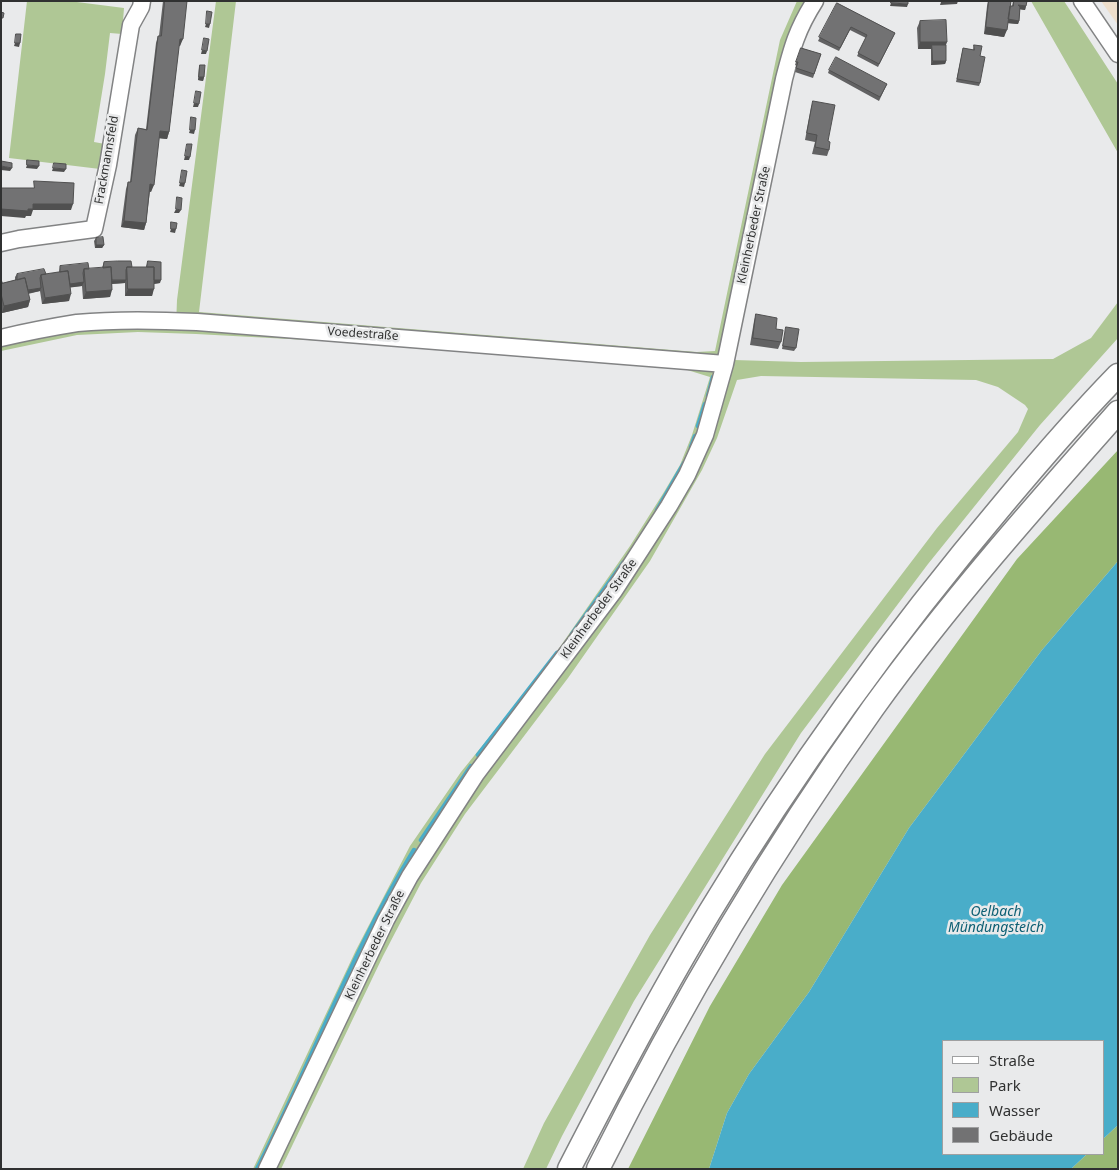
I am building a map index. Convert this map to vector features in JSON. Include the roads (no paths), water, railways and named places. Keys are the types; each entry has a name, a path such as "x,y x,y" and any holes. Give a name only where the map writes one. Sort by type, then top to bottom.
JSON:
{"highway":[{"path":"569,1169 638,1037 709,913 785,794 852,698 924,601 1028,476 1118,375"},
{"path":"598,1169 668,1034 726,933 798,818 874,708 993,554 1118,412"}],"street":[{"name":"Frackmannsfeld","path":"1,243 94,229 108,165 131,25 142,1"},
{"name":"Kleinherbeder Straße","path":"267,1169 386,920 410,876 476,774 614,591 651,536 687,475 705,435 725,364 784,79 795,37 815,1"},
{"path":"1082,1 1118,54"},
{"name":"Voedestraße","path":"1,338 39,329 78,323 158,320 492,344 725,364"}],"water":[{"name":"Oelbach Mündungsteich","path":"1118,561 1118,1125 1104,1138 1104,1040 942,1040 942,1155 1086,1155 1071,1169 709,1169 727,1113 749,1074 809,992 909,828 1042,650"}],"waterway":[{"path":"708,396 713,377"},
{"path":"698,426 705,404"},
{"path":"691,447 695,436"},
{"path":"657,510 684,463"},
{"path":"572,634 623,563"},
{"path":"478,755 557,653"},
{"path":"421,840 471,766"},
{"path":"257,1169 351,968 392,888 414,850"}]}
